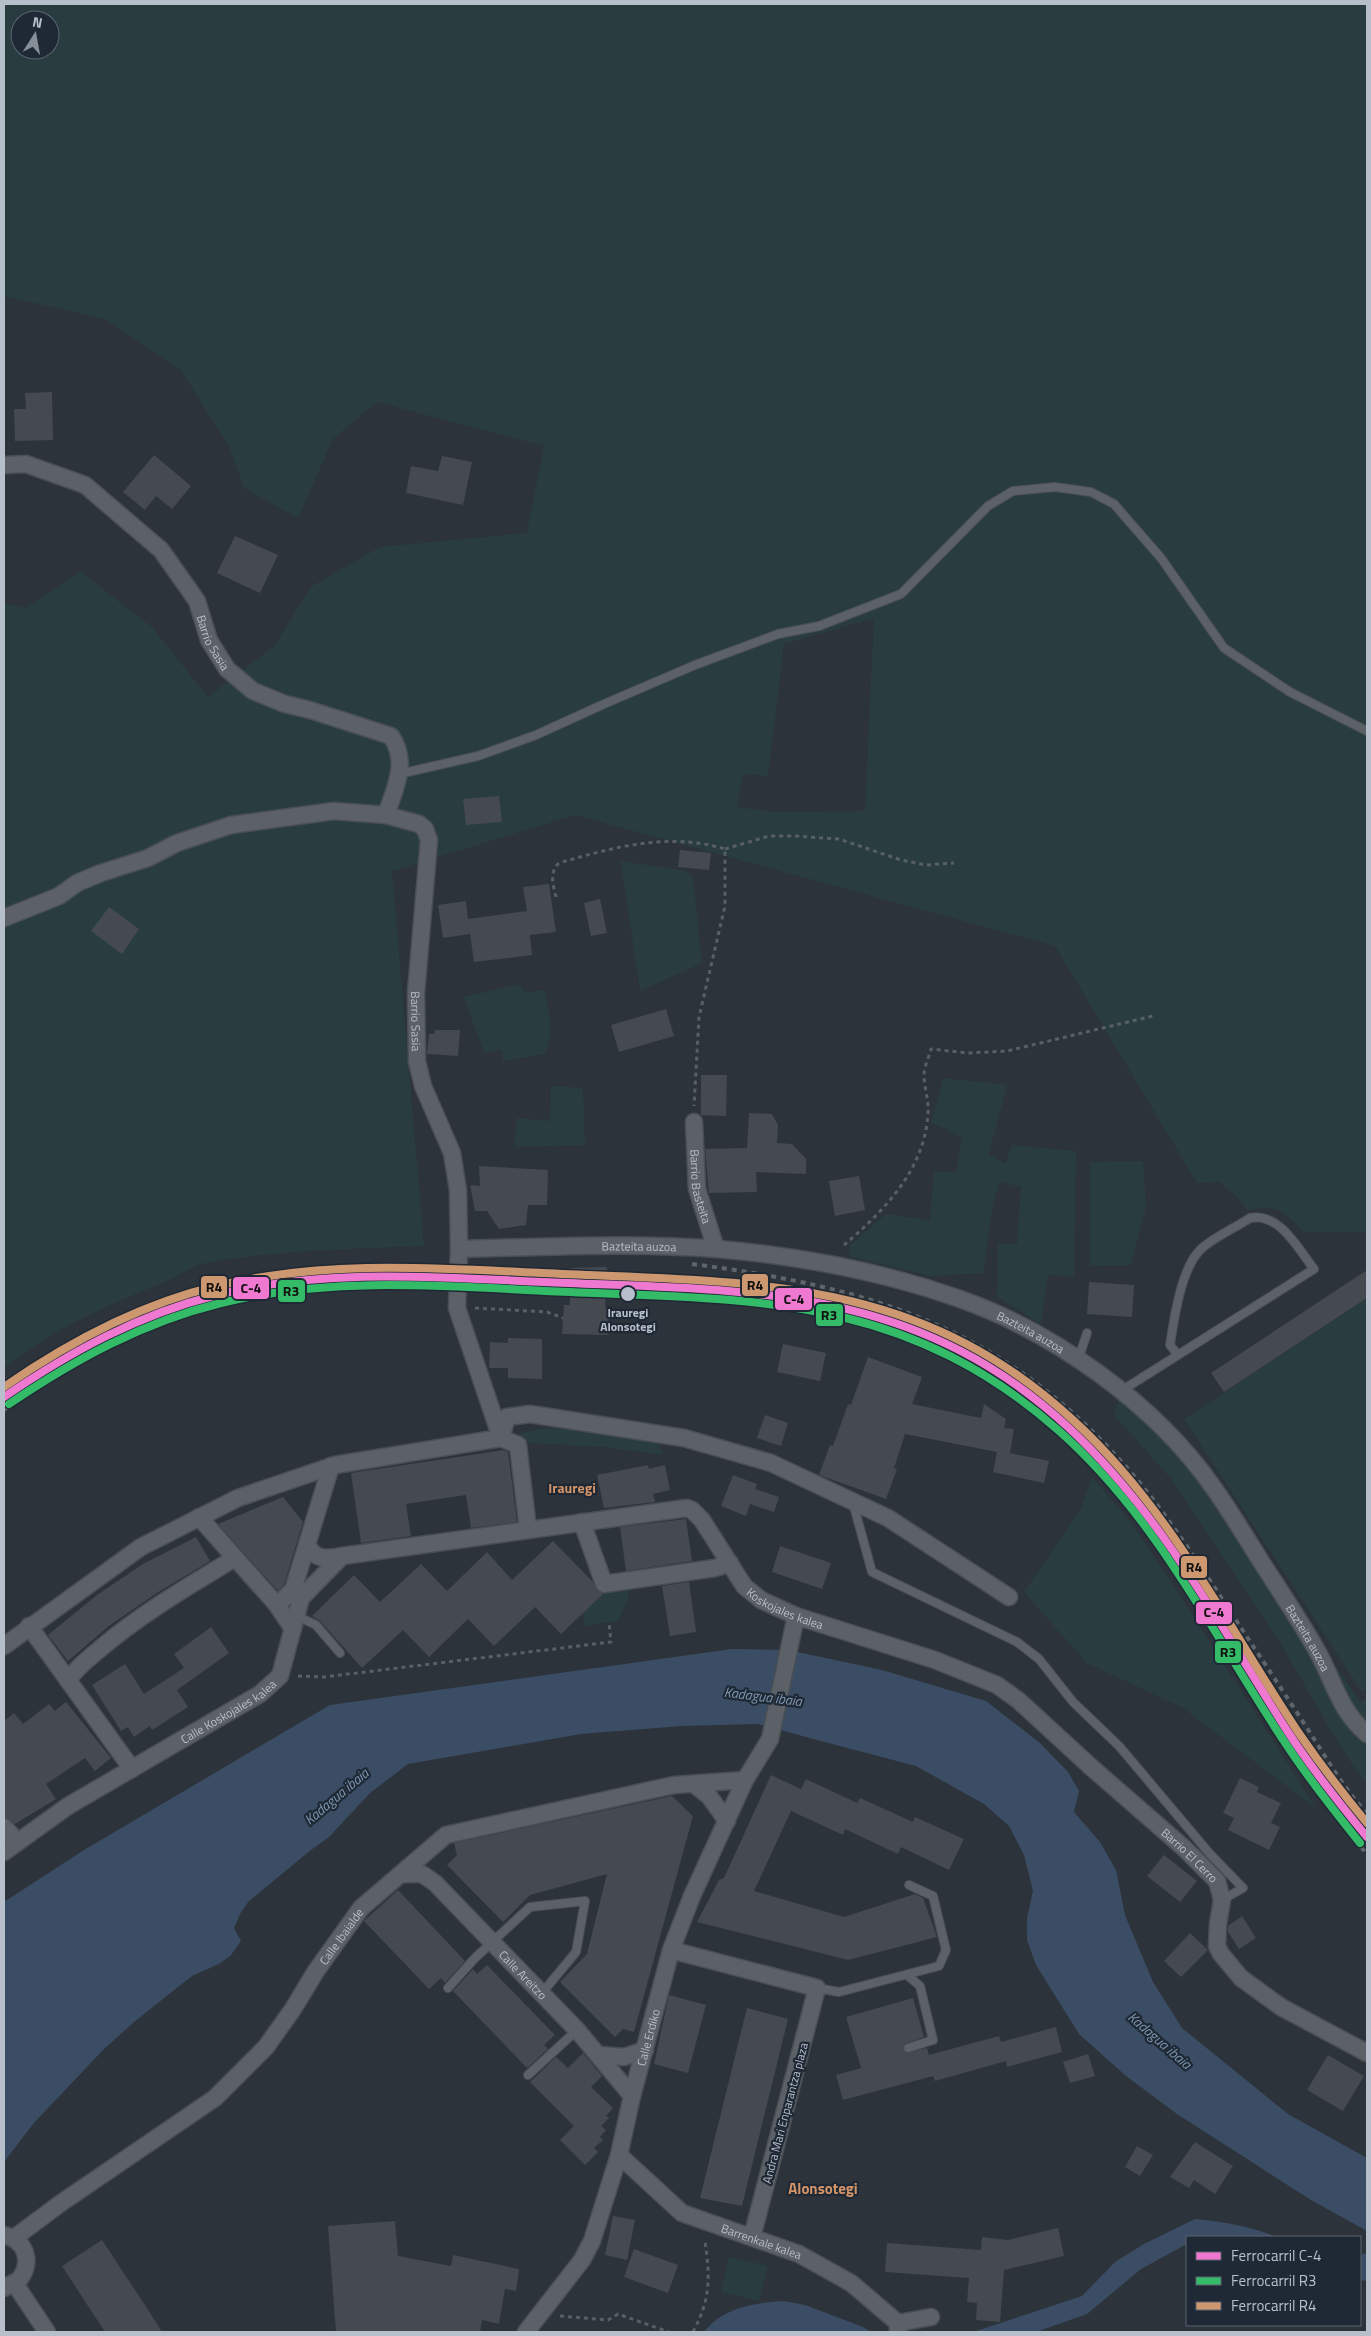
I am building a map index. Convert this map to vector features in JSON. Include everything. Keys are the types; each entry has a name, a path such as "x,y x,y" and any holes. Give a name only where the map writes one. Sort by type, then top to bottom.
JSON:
{"street":[{"name":"Barrio Sasia","path":"4,465 26,464 85,484 161,550 198,601 210,640 227,669 253,691 285,704 391,736 398,746 401,758 400,774 386,815"},
{"name":"Barrio Sasia","path":"4,918 59,896 77,883 100,873 148,858 177,843 231,825 334,811 386,815 419,824 425,829 429,840 416,993 417,1061 423,1086 452,1153 458,1190 459,1249"},
{"name":"Barrio Basteita","path":"694,1122 697,1189 716,1249"},
{"name":"Bazteita auzoa","path":"459,1249 623,1246 716,1249 811,1262 924,1287 962,1300 999,1316 1078,1360 1121,1391 1174,1437 1213,1487 1317,1651 1341,1704 1352,1720 1367,1734"},
{"path":"459,1249 457,1308 501,1438"},
{"path":"501,1438 507,1417 530,1414 675,1436 771,1463 888,1518 1009,1597"},
{"path":"4,1646 29,1626 141,1547 238,1498 332,1466 501,1438 518,1445 528,1529 342,1556 318,1557 312,1554 307,1544"},
{"path":"277,1605 293,1590 332,1466"},
{"name":"Koskojales kalea","path":"528,1529 687,1508 697,1514 744,1586 761,1600 796,1616 935,1660 996,1685 1018,1700"},
{"path":"199,1517 295,1623"},
{"path":"582,1522 604,1584 613,1585 714,1568 730,1563"},
{"name":"Calle Koskojales kalea","path":"4,1852 68,1806 260,1694 280,1676 302,1598 342,1556"},
{"path":"68,1680 79,1667 112,1638 166,1600 235,1558"},
{"name":"Calle Erdiko","path":"526,2332 582,2260 592,2241 619,2155 632,2096 671,1950 692,1896 745,1780 770,1739 796,1616"},
{"path":"29,1626 132,1769"},
{"name":"Barrio El Cerro","path":"1018,1700 1091,1768 1184,1848 1217,1880 1222,1900 1217,1946 1221,1954 1242,1978 1281,2007 1367,2053"},
{"name":"Calle Ibaialde","path":"9,2237 215,2098 266,2047 293,2009 316,1971 361,1908 403,1874 446,1835 674,1785 745,1780"},
{"path":"694,1784 709,1796 727,1821"},
{"path":"4,1826 18,1842"},
{"path":"435,1883 430,1871 436,1844"},
{"name":"Calle Areitzo","path":"403,1874 422,1874 435,1883 577,2030 632,2096"},
{"path":"671,1950 817,1988"},
{"name":"Andra Mari Enparantza plaza","path":"752,2237 817,1988"},
{"path":"600,2056 624,2057 645,2050"},
{"name":"Barrenkale kalea","path":"619,2155 682,2213 798,2254 851,2283 898,2328"},
{"path":"9,2237 23,2247 27,2262 23,2275 10,2286 47,2332"},
{"path":"898,2328 931,2317"}],"lane":[{"path":"400,774 478,756 536,736 695,665 778,634 818,626 900,594 988,506 1013,491 1055,487 1091,492 1114,504 1161,558 1224,648 1290,692 1367,731"},
{"path":"1121,1391 1314,1269 1287,1232 1272,1222 1256,1216 1201,1249 1186,1275 1174,1320 1170,1345 1177,1354"},
{"path":"1078,1360 1087,1332"},
{"path":"852,1501 872,1572 1017,1642 1039,1659 1073,1702 1119,1746 1210,1854 1243,1888 1222,1900"},
{"path":"295,1623 316,1625 340,1653"},
{"path":"817,1988 839,1992 939,1966 946,1950 934,1896 909,1886"},
{"path":"448,1988 530,1907 585,1901 576,1952 542,1993"},
{"path":"907,1975 920,1986 933,2040 908,2048"},
{"path":"528,2075 577,2030"}],"path":[{"path":"556,897 552,873 554,867 559,863 646,842 704,842 725,849 769,836 839,839 901,860 926,865 954,863"},
{"path":"694,1122 695,1065 700,1017 725,906 725,849"},
{"path":"844,1245 876,1218 913,1168 928,1114 928,1095 924,1075 931,1049 968,1053 1007,1051 1154,1016"},
{"path":"457,1308 547,1312 563,1318"},
{"path":"280,1676 324,1677 611,1642 609,1623"},
{"path":"693,2332 706,2300 710,2278 703,2220"},
{"path":"539,2314 608,2320 618,2314 669,2332"}],"green space":[{"path":"4,4 1367,4 1367,1232 1304,1232 1285,1214 1273,1208 1258,1208 1248,1211 1237,1197 1219,1182 1197,1183 1055,946 575,815 392,871 424,1246 259,1255 205,1263 82,1318 42,1341 4,1368 4,603 25,608 81,572 152,627 208,697 274,646 312,586 380,547 527,533 544,446 377,402 333,439 298,518 244,488 229,446 180,369 105,319 4,296","holes":["874,618 865,811 772,812 737,807 743,774 768,776 784,644"]},
{"path":"621,861 686,871 693,878 702,963 640,991"},
{"path":"520,984 525,993 545,990 550,1022 550,1039 544,1054 503,1061 502,1050 484,1053 464,997"},
{"path":"943,1078 1007,1085 989,1154 1005,1164 1012,1145 1076,1151 1074,1276 1048,1275 1041,1324 997,1297 998,1244 1017,1244 1021,1187 1000,1182 993,1203 983,1273 931,1276 848,1256 851,1244 886,1214 930,1220 934,1171 956,1173 962,1139 944,1128 931,1123"},
{"path":"551,1086 583,1088 585,1145 514,1147 517,1118 550,1121"},
{"path":"1143,1161 1146,1207 1131,1265 1090,1266 1090,1162"},
{"path":"1366,1299 1367,1689 1362,1692 1184,1419"},
{"path":"1120,1397 1142,1397 1177,1429 1360,1702 1367,1698 1367,1783 1357,1772 1333,1734 1279,1641 1171,1479 1114,1415"},
{"path":"543,1428 597,1431 653,1440 662,1450 663,1455 604,1447 532,1443 518,1445 501,1438"},
{"path":"1092,1477 1129,1520 1164,1571 1317,1809 1183,1708 1087,1663 1024,1592 1081,1508"},
{"path":"629,1586 628,1599 618,1621 585,1626 583,1613 608,1588"},
{"path":"729,2257 768,2266 759,2301 721,2292"}],"water":[{"name":"Kadagua ibaia","path":"732,1649 788,1650 882,1670 986,1701 1040,1743 1068,1772 1079,1791 1074,1812 1100,1842 1116,1870 1125,1915 1153,1982 1182,2028 1288,2114 1367,2158 1367,2231 1311,2200 1177,2114 1126,2076 1079,2034 1036,1965 1027,1940 1027,1918 1033,1891 1024,1855 1009,1826 984,1804 916,1766 757,1724 682,1726 581,1734 408,1764 370,1793 329,1837 249,1901 241,1912 234,1928 241,1941 231,1955 219,1964 192,1976 134,2022 103,2050 33,2124 4,2162 4,1902 84,1850 330,1705"},
{"path":"1195,2219 1237,2225 1274,2236 1186,2236 1186,2245 1141,2269 1087,2314 1036,2332 973,2332 1082,2296 1115,2262 1144,2244"},
{"path":"1367,2253 1367,2281 1361,2280 1361,2255"},
{"path":"784,2301 805,2305 863,2327 871,2332 704,2332 720,2317 740,2308"}],"building":[{"path":"52,392 53,440 15,441 14,409 26,409 25,393"},
{"path":"154,455 191,486 172,509 156,496 145,510 123,492"},
{"path":"442,456 472,462 463,505 406,493 411,466 438,471"},
{"path":"235,536 278,555 260,593 217,573"},
{"path":"499,796 502,822 466,825 463,799"},
{"path":"680,850 711,853 709,870 678,867"},
{"path":"549,884 556,932 530,935 532,955 474,962 470,934 443,938 438,905 466,901 468,919 527,911 523,887"},
{"path":"600,899 607,933 591,936 584,903"},
{"path":"109,907 139,929 122,954 91,931"},
{"path":"666,1009 674,1036 619,1052 611,1025"},
{"path":"435,1030 460,1030 458,1056 427,1054 429,1034 434,1034"},
{"path":"701,1075 727,1075 726,1116 701,1115"},
{"path":"749,1113 772,1114 778,1125 777,1143 792,1144 806,1159 806,1174 756,1172 757,1192 709,1193 705,1149 747,1148"},
{"path":"479,1166 548,1170 547,1205 528,1205 526,1225 499,1229 487,1211 475,1211 470,1185 480,1186"},
{"path":"859,1176 865,1210 835,1216 829,1181"},
{"path":"607,1267 605,1307 609,1307 608,1335 562,1334 564,1305 570,1305 570,1268"},
{"path":"1367,1270 1367,1298 1224,1392 1211,1373"},
{"path":"1089,1282 1134,1285 1132,1317 1087,1314"},
{"path":"508,1338 542,1339 542,1379 508,1378 508,1368 489,1368 490,1342 508,1343"},
{"path":"783,1344 826,1353 820,1381 777,1372"},
{"path":"868,1357 922,1377 912,1404 981,1418 984,1404 1006,1419 1004,1428 1014,1429 1010,1453 1049,1461 1044,1483 993,1472 997,1452 905,1434 894,1468 897,1469 886,1499 819,1475 830,1445 833,1446 848,1404 851,1405"},
{"path":"765,1415 788,1423 781,1446 757,1438"},
{"path":"504,1450 508,1452 517,1522 471,1528 466,1495 406,1504 411,1536 361,1543 351,1473"},
{"path":"648,1465 649,1469 665,1465 670,1490 653,1494 655,1502 604,1508 597,1475"},
{"path":"733,1475 757,1484 755,1489 779,1497 774,1512 750,1504 746,1516 721,1506"},
{"path":"283,1497 303,1522 284,1585 278,1591 218,1524"},
{"path":"686,1519 692,1561 626,1571 620,1527"},
{"path":"196,1537 210,1561 160,1591 110,1625 68,1661 48,1635 97,1595 143,1564"},
{"path":"553,1541 593,1582 597,1591 603,1594 561,1634 535,1607 494,1646 468,1619 429,1657 403,1630 362,1668 320,1621 312,1616 354,1575 380,1602 421,1564 447,1591 487,1552 512,1580"},
{"path":"780,1546 831,1563 822,1589 772,1572"},
{"path":"689,1582 696,1632 670,1636 662,1586"},
{"path":"211,1627 229,1653 177,1690 188,1707 152,1730 150,1726 134,1737 128,1727 121,1731 92,1685 125,1664 144,1694 184,1668 174,1654"},
{"path":"66,1702 111,1758 95,1771 85,1758 46,1784 56,1799 15,1824 4,1817 4,1721 14,1713 23,1724 49,1704 55,1711"},
{"path":"771,1775 801,1789 806,1779 857,1803 860,1798 913,1822 915,1817 964,1839 949,1870 901,1847 898,1854 845,1829 843,1835 791,1811 754,1891 844,1917 915,1894 923,1898 937,1937 848,1960 697,1922 719,1880 724,1878"},
{"path":"1240,1778 1259,1787 1257,1792 1281,1803 1271,1823 1280,1827 1269,1850 1228,1830 1234,1818 1223,1813"},
{"path":"672,1796 693,1816 634,2032 623,2029 615,2037 560,1982 587,1954 607,1874 530,1895 503,1922 447,1865 457,1855 454,1843"},
{"path":"1164,1855 1197,1881 1180,1902 1147,1876"},
{"path":"398,1890 465,1961 445,1983 441,1978 429,1989 364,1921"},
{"path":"1242,1916 1256,1938 1239,1949 1228,1932 1228,1926"},
{"path":"1190,1933 1208,1950 1181,1977 1164,1961"},
{"path":"487,1965 555,2035 544,2045 548,2049 527,2068 453,1991 473,1969 477,1974"},
{"path":"669,1995 706,2005 688,2073 654,2064"},
{"path":"913,1998 924,2037 904,2044 903,2049 906,2053 927,2048 929,2055 999,2036 1001,2042 1056,2027 1062,2052 1007,2067 1006,2061 935,2081 933,2076 843,2100 836,2075 861,2068 846,2017"},
{"path":"747,2008 788,2019 742,2206 700,2198"},
{"path":"583,2053 602,2076 591,2087 613,2108 606,2116 609,2118 601,2126 606,2130 600,2137 603,2140 594,2148 598,2152 585,2165 560,2140 574,2126 530,2082 556,2057 568,2068"},
{"path":"1088,2054 1095,2076 1070,2083 1063,2062"},
{"path":"1328,2055 1364,2076 1343,2111 1307,2090"},
{"path":"1195,2142 1233,2166 1215,2194 1194,2180 1189,2188 1170,2177"},
{"path":"1137,2146 1153,2155 1140,2176 1125,2167"},
{"path":"613,2216 635,2220 627,2260 605,2255"},
{"path":"395,2221 398,2256 451,2266 453,2255 519,2269 516,2291 505,2289 499,2324 482,2320 480,2332 336,2332 328,2226"},
{"path":"1058,2228 1064,2256 1004,2270 1000,2322 976,2320 977,2303 967,2302 969,2278 885,2272 887,2243 981,2250 982,2237 1008,2240"},
{"path":"102,2240 162,2332 105,2332 62,2266"},
{"path":"634,2249 678,2265 668,2293 624,2277"}],"railway":[{"path":"692,1264 759,1274 822,1287 881,1303 936,1324 989,1351 1039,1385 1087,1427 1150,1495 1178,1533 1336,1774 1367,1813"},
{"path":"4,1410 78,1361 132,1335 217,1305 255,1296 294,1291 372,1286 693,1297 759,1302 791,1307 829,1314 865,1324 936,1352 970,1369 1003,1389 1034,1411 1063,1436 1108,1482 1149,1533 1186,1586 1289,1751 1326,1804 1367,1854"}],"rail line":[{"name":"R4","path":"4,1387 80,1340 106,1326 160,1303 217,1286 298,1272 339,1269 420,1268 688,1280 757,1285 824,1295 889,1312 952,1337 1014,1373 1074,1421 1108,1455 1140,1492 1168,1530 1195,1569 1298,1732 1367,1823"},
{"name":"C-4","path":"4,1397 80,1350 106,1336 160,1313 217,1295 258,1286 298,1281 380,1276 687,1288 755,1294 821,1304 885,1320 948,1344 1009,1380 1068,1427 1101,1460 1161,1533 1297,1746 1367,1837"},
{"name":"R3","path":"9,1404 59,1372 110,1344 164,1321 221,1303 301,1289 342,1286 423,1285 686,1297 752,1302 816,1311 878,1327 938,1350 998,1384 1058,1430 1093,1463 1153,1537 1206,1616 1291,1752 1360,1843"}],"place":[{"name":"Irauregi Alonsotegi","path":"628,1294"}],"district":[{"name":"Irauregi","path":"572,1487"},
{"name":"Alonsotegi","path":"823,2188"}]}
